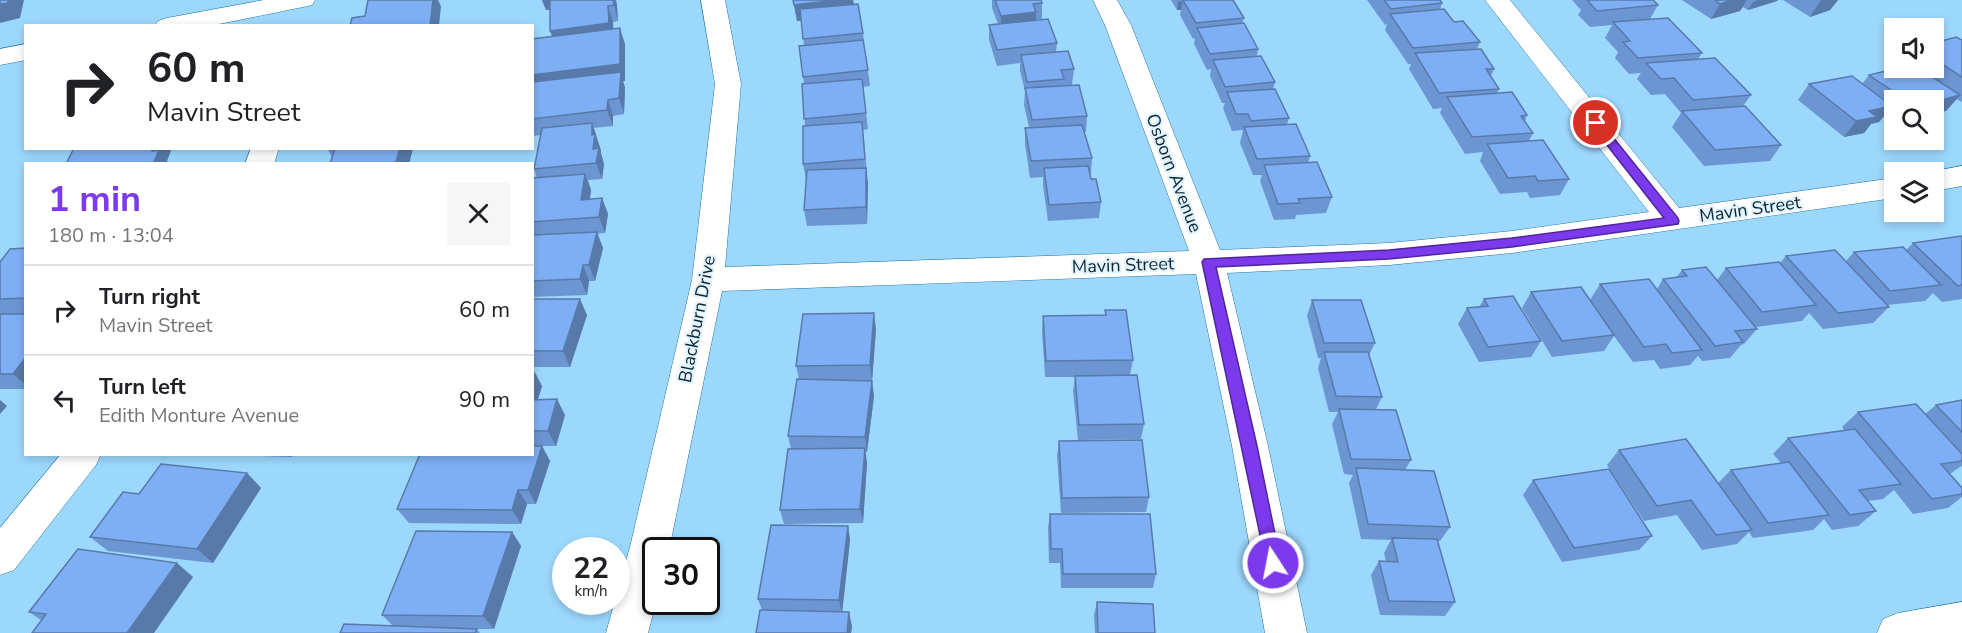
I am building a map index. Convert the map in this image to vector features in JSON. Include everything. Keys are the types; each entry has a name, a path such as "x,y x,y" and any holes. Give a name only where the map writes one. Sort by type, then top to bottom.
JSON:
{"street":[{"name":"Blackburn Drive","path":"627,633 651,543 708,280 728,84 712,0"},
{"name":"Osborn Avenue","path":"1105,0 1118,25 1209,262 1250,446 1286,633"},
{"path":"1497,0 1673,221"},
{"path":"181,24 296,7"},
{"path":"0,57 24,52"},
{"path":"1944,179 1962,176"},
{"name":"Mavin Street","path":"708,280 758,276 1389,254 1512,242 1884,189"},
{"path":"0,557 81,456"},
{"path":"1898,633 1962,621"}],"building":[{"path":"0,0 8,0 8,3 0,4"},
{"path":"368,0 433,0 430,24 350,24 352,18 365,16"},
{"path":"550,0 613,0 614,5 608,6 609,23 550,31"},
{"path":"793,0 837,0 794,5"},
{"path":"995,0 1041,0 1042,3 1033,4 1036,12 1001,16"},
{"path":"1183,0 1233,0 1244,18 1196,23"},
{"path":"1384,0 1440,0 1442,3 1391,9"},
{"path":"1587,0 1653,0 1658,5 1597,11"},
{"path":"1715,0 1733,0 1720,4"},
{"path":"858,4 863,33 803,39 800,9"},
{"path":"1444,9 1454,22 1463,21 1480,42 1413,48 1390,14"},
{"path":"1668,18 1702,53 1638,58 1623,42 1630,41 1613,22"},
{"path":"1048,19 1057,43 997,50 989,25"},
{"path":"1244,23 1258,49 1210,54 1197,28"},
{"path":"620,28 620,64 534,75 534,39"},
{"path":"1956,37 1962,40 1962,77 1944,65 1944,40"},
{"path":"863,40 868,70 803,77 799,46"},
{"path":"1481,49 1494,69 1486,69 1499,89 1439,93 1415,53"},
{"path":"1068,51 1074,69 1061,70 1064,79 1027,82 1021,55"},
{"path":"1261,56 1275,82 1225,87 1213,60"},
{"path":"1715,58 1751,95 1693,100 1674,78 1661,79 1646,63"},
{"path":"1884,71 1884,78 1934,78 1960,95 1944,99 1944,90 1891,90 1869,75"},
{"path":"621,72 619,98 608,100 607,110 534,119 534,82"},
{"path":"1852,76 1884,100 1884,108 1869,111 1877,117 1856,121 1809,84"},
{"path":"862,79 866,113 804,119 802,84"},
{"path":"1079,85 1087,116 1032,120 1025,88"},
{"path":"1275,89 1289,118 1251,121 1248,114 1236,114 1227,92"},
{"path":"1512,92 1527,115 1521,116 1533,133 1472,137 1447,97"},
{"path":"1745,106 1781,145 1715,150 1682,111"},
{"path":"862,122 865,159 803,164 803,126"},
{"path":"592,123 592,135 595,134 593,149 599,148 596,163 534,169 542,128"},
{"path":"1296,124 1310,156 1257,159 1244,127"},
{"path":"1082,125 1092,158 1031,161 1025,128"},
{"path":"1543,140 1569,179 1538,181 1535,176 1508,178 1487,144"},
{"path":"73,150 159,150 154,162 67,162"},
{"path":"334,150 399,150 396,162 331,162"},
{"path":"1317,162 1332,197 1298,199 1300,203 1278,204 1264,165"},
{"path":"1088,166 1091,179 1096,179 1101,202 1049,205 1044,168"},
{"path":"866,168 866,207 804,210 807,170"},
{"path":"585,174 581,200 602,198 599,217 534,222 534,178"},
{"path":"597,232 589,265 583,265 580,279 534,281 534,235"},
{"path":"1961,236 1962,285 1958,286 1913,243"},
{"path":"1903,247 1941,285 1890,291 1854,252"},
{"path":"24,248 24,298 0,299 0,262 10,249"},
{"path":"1835,250 1889,307 1838,313 1786,256"},
{"path":"1779,262 1816,305 1762,312 1726,268"},
{"path":"1706,267 1757,329 1735,331 1743,342 1715,346 1663,279 1687,276 1682,270"},
{"path":"1649,279 1702,350 1672,353 1666,344 1644,347 1600,284"},
{"path":"1581,287 1614,335 1562,341 1531,292"},
{"path":"1513,296 1541,341 1488,347 1467,308 1488,306 1484,299"},
{"path":"534,299 580,299 563,351 534,351"},
{"path":"1312,300 1361,300 1375,343 1324,343"},
{"path":"1105,310 1126,310 1133,360 1046,361 1043,316 1106,315"},
{"path":"874,313 870,365 796,366 803,314"},
{"path":"0,314 24,314 24,360 13,374 0,374"},
{"path":"1324,352 1368,352 1382,397 1336,396"},
{"path":"1137,375 1144,424 1079,425 1075,376"},
{"path":"797,379 872,381 865,437 788,436"},
{"path":"557,399 548,431 534,431 534,400"},
{"path":"1962,400 1962,432 1936,405"},
{"path":"1916,404 1962,454 1962,461 1941,464 1962,488 1962,494 1932,499 1858,412"},
{"path":"1339,409 1396,410 1411,460 1351,459"},
{"path":"1855,429 1901,484 1859,490 1876,511 1850,515 1788,438"},
{"path":"1686,439 1752,530 1716,535 1691,500 1657,506 1619,450"},
{"path":"1142,440 1149,497 1062,498 1059,441"},
{"path":"534,446 542,446 528,490 518,490 512,510 397,509 419,456 534,456"},
{"path":"865,448 860,509 780,510 788,449"},
{"path":"1789,462 1829,515 1768,523 1731,470"},
{"path":"161,464 247,473 197,549 90,537 123,492 139,494"},
{"path":"1356,468 1434,471 1450,527 1368,524"},
{"path":"1609,469 1652,536 1574,548 1533,480"},
{"path":"1050,514 1150,514 1156,574 1063,574 1062,549 1051,549"},
{"path":"771,525 848,526 839,600 758,599"},
{"path":"416,531 512,532 483,616 382,615"},
{"path":"1392,538 1437,539 1455,602 1389,601 1379,561 1398,562"},
{"path":"78,549 177,563 127,633 32,633 46,614 29,612"},
{"path":"1097,602 1153,604 1155,633 1098,633"},
{"path":"760,610 849,612 847,633 756,633"},
{"path":"344,624 477,629 475,633 340,633"}],"route":[{"path":"1273,563 1250,446 1209,262 1389,254 1512,242 1673,221 1596,123"}]}
